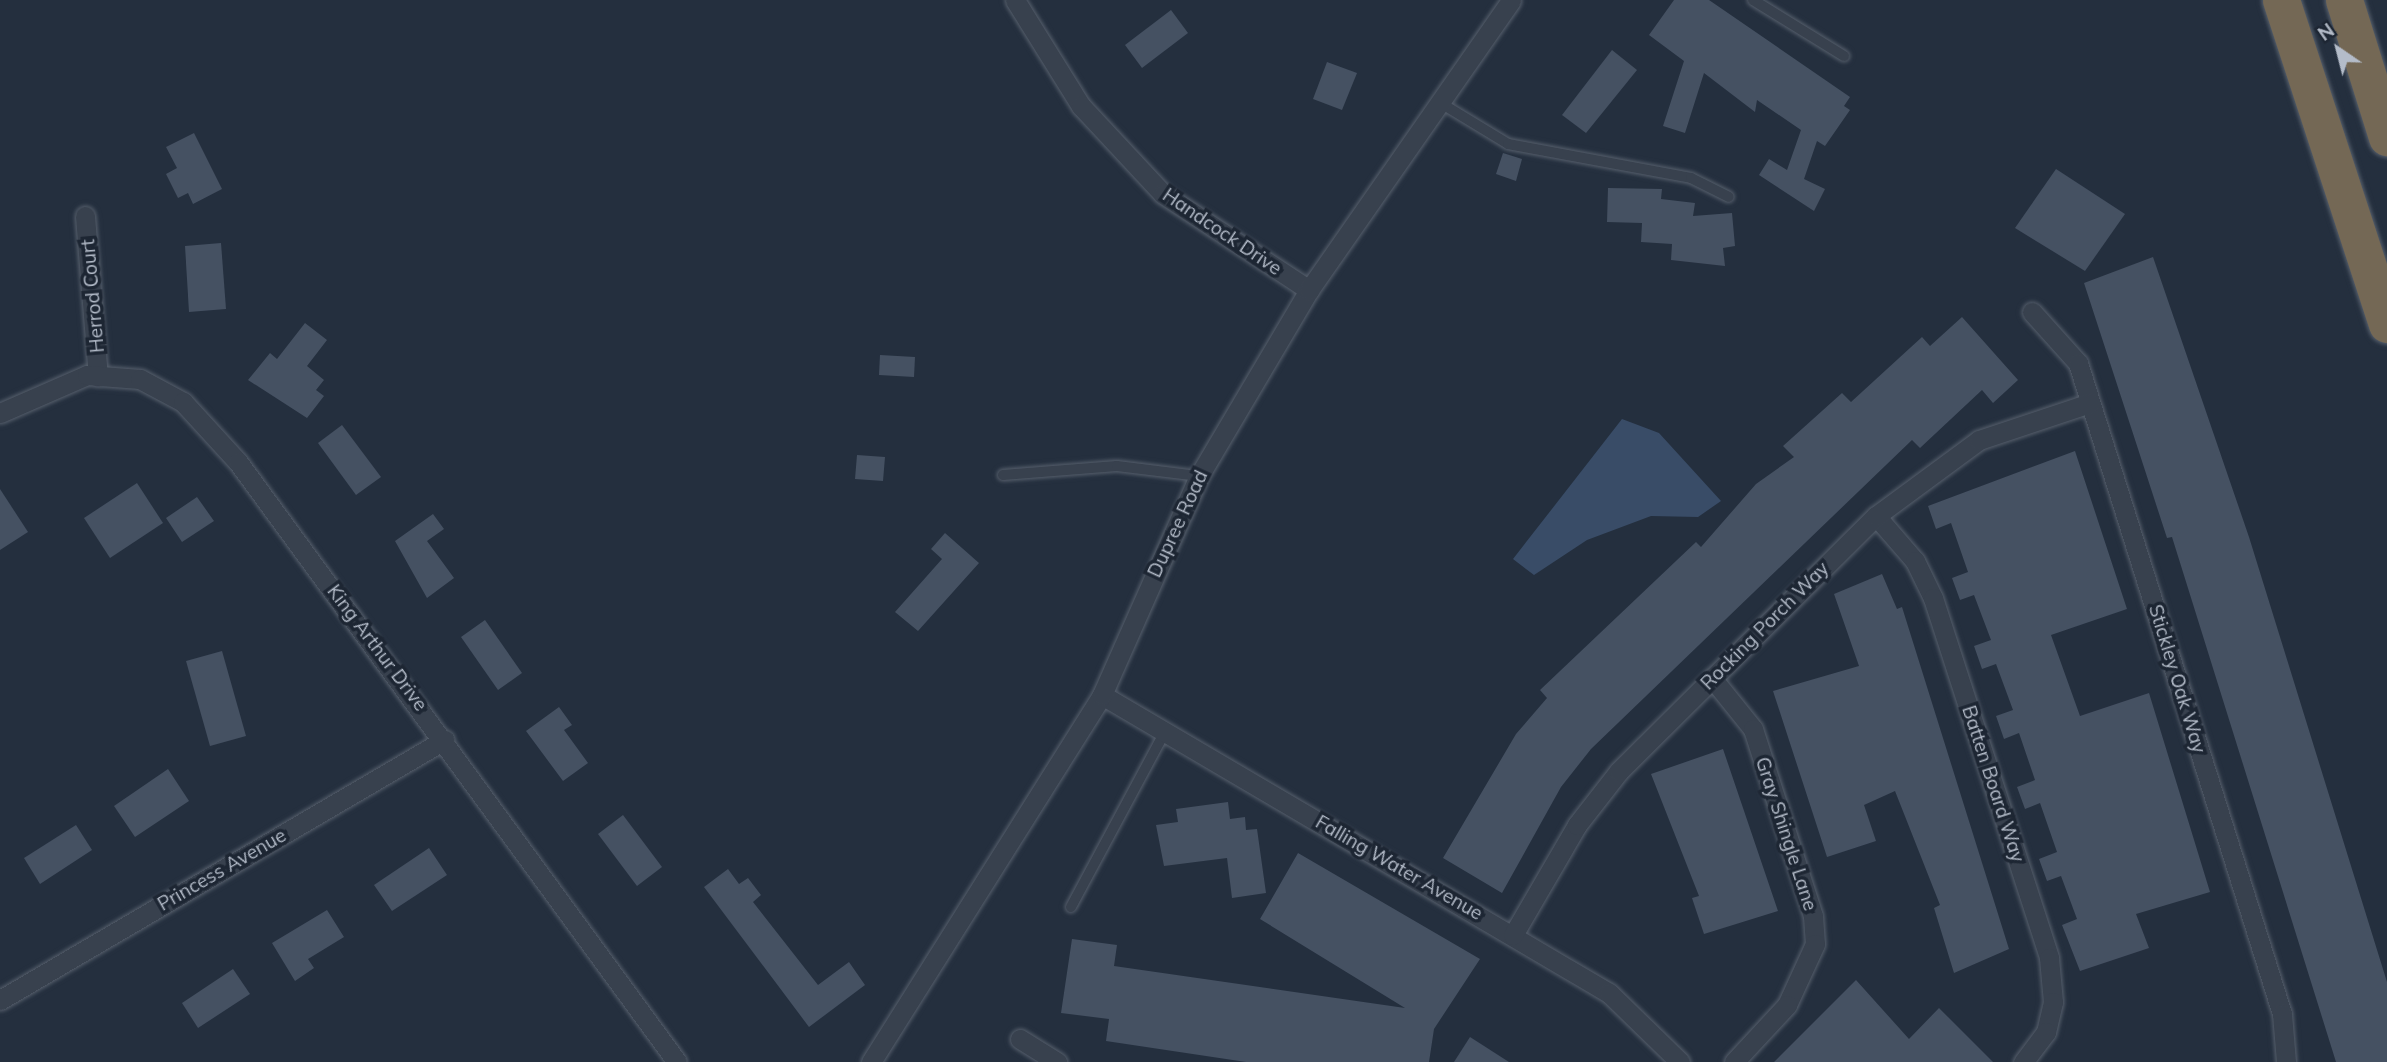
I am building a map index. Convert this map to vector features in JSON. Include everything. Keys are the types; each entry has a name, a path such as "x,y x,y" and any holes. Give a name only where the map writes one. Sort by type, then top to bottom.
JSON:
{"highway":[{"path":"2281,0 2387,324"},
{"path":"2344,0 2387,137"}],"street":[{"name":"Handcock Drive","path":"1015,0 1082,106 1163,194 1309,290"},
{"name":"Dupree Road","path":"871,1062 1102,695 1199,476 1309,290 1511,0"},
{"name":"Herrod Court","path":"85,216 98,376"},
{"name":"Stickley Oak Way","path":"2032,312 2067,344 2090,403 2282,1014 2286,1062"},
{"name":"King Arthur Drive","path":"0,413 39,391 98,376 140,379 183,402 238,462 677,1062"},
{"name":"Rocking Porch Way","path":"1513,935 1597,797 1712,678 1876,516 1979,440 2090,403"},
{"name":"Batten Board Way","path":"1876,516 1915,561 1933,598 2049,958 2053,1003 2046,1032 2023,1062"},
{"name":"Gray Shingle Lane","path":"1712,678 1753,729 1814,925 1804,977 1787,1005 1734,1062"},
{"name":"Falling Water Avenue","path":"1102,695 1609,993 1679,1062"},
{"name":"Princess Avenue","path":"0,1000 444,740"},
{"path":"1020,1039 1057,1062"}],"lane":[{"path":"1753,0 1844,56"},
{"path":"1439,103 1508,144 1691,178 1729,197"},
{"path":"1003,475 1118,466 1199,476"},
{"path":"1071,906 1165,732"}],"water":[{"path":"1622,419 1659,433 1721,501 1698,517 1651,516 1587,540 1534,575 1513,559"}],"building":[{"path":"1674,0 1709,0 1850,97 1844,106 1850,110 1825,146 1817,141 1804,179 1825,189 1814,211 1759,175 1769,159 1787,170 1801,130 1757,100 1755,112 1704,73 1685,133 1663,126 1684,61 1649,35"},
{"path":"1171,10 1188,33 1142,68 1125,45"},
{"path":"1612,50 1637,70 1586,133 1562,115"},
{"path":"1327,62 1357,73 1342,110 1313,99"},
{"path":"194,133 222,189 193,204 188,193 178,198 166,174 177,168 166,147"},
{"path":"1503,153 1522,159 1516,181 1496,174"},
{"path":"2056,169 2125,214 2085,271 2015,228"},
{"path":"1608,188 1662,189 1661,199 1695,203 1693,216 1732,213 1735,246 1723,248 1725,266 1671,260 1672,244 1641,242 1642,223 1607,222"},
{"path":"221,243 226,309 189,312 185,246"},
{"path":"2153,257 2249,537 2387,982 2387,1062 2336,1062 2172,537 2167,538 2084,283"},
{"path":"1962,317 2018,380 1993,403 1982,390 1920,448 1912,440 1591,749 1561,787 1502,893 1443,858 1516,734 1547,698 1540,690 1696,542 1701,547 1756,484 1794,457 1783,446 1842,393 1851,402 1922,337 1930,346"},
{"path":"305,323 327,340 307,366 324,380 316,390 324,396 307,418 248,380 270,353 277,359"},
{"path":"880,355 915,357 914,377 879,375"},
{"path":"342,425 381,477 356,495 318,443"},
{"path":"2075,451 2127,609 2051,635 2080,716 2149,693 2210,892 2136,914 2149,948 2080,971 2062,925 2077,919 2061,876 2047,881 2039,859 2057,852 2040,803 2025,809 2017,787 2035,780 2019,733 2004,739 1996,716 2013,710 1996,664 1982,669 1974,646 1991,640 1974,595 1960,600 1952,578 1968,572 1951,523 1936,529 1928,506"},
{"path":"857,455 885,457 883,481 855,479"},
{"path":"137,483 163,523 110,558 84,518"},
{"path":"0,489 28,532 0,550"},
{"path":"197,497 214,521 182,542 166,518"},
{"path":"433,514 444,529 427,541 454,578 427,598 395,541"},
{"path":"945,533 979,563 918,631 895,612 942,559 931,549"},
{"path":"1882,574 1897,609 1902,607 2009,949 1954,973 1934,908 1940,905 1895,791 1864,805 1876,841 1827,857 1773,691 1859,666 1834,594"},
{"path":"485,620 522,673 498,690 461,637"},
{"path":"222,651 246,736 210,746 186,661"},
{"path":"559,707 572,725 564,730 588,763 563,781 526,731"},
{"path":"1723,749 1778,911 1704,934 1692,898 1699,896 1651,774"},
{"path":"168,769 189,801 135,837 114,806"},
{"path":"1228,802 1230,819 1245,817 1246,830 1257,829 1266,893 1232,898 1227,858 1164,866 1156,825 1178,822 1176,809"},
{"path":"623,815 662,867 637,886 598,834"},
{"path":"76,825 92,850 40,884 24,858"},
{"path":"429,848 447,875 392,911 374,885"},
{"path":"1298,853 1480,959 1434,1029 1429,1062 1246,1062 1106,1041 1109,1019 1061,1013 1072,939 1117,945 1114,966 1405,1008 1260,919"},
{"path":"728,869 739,884 748,878 761,895 753,902 818,985 849,962 865,985 809,1027 704,887"},
{"path":"327,910 344,937 308,959 314,968 295,981 272,943"},
{"path":"233,969 250,994 198,1028 182,1003"},
{"path":"1856,980 1909,1039 1939,1008 1993,1062 1774,1062"},
{"path":"1470,1037 1509,1062 1454,1062"}]}
